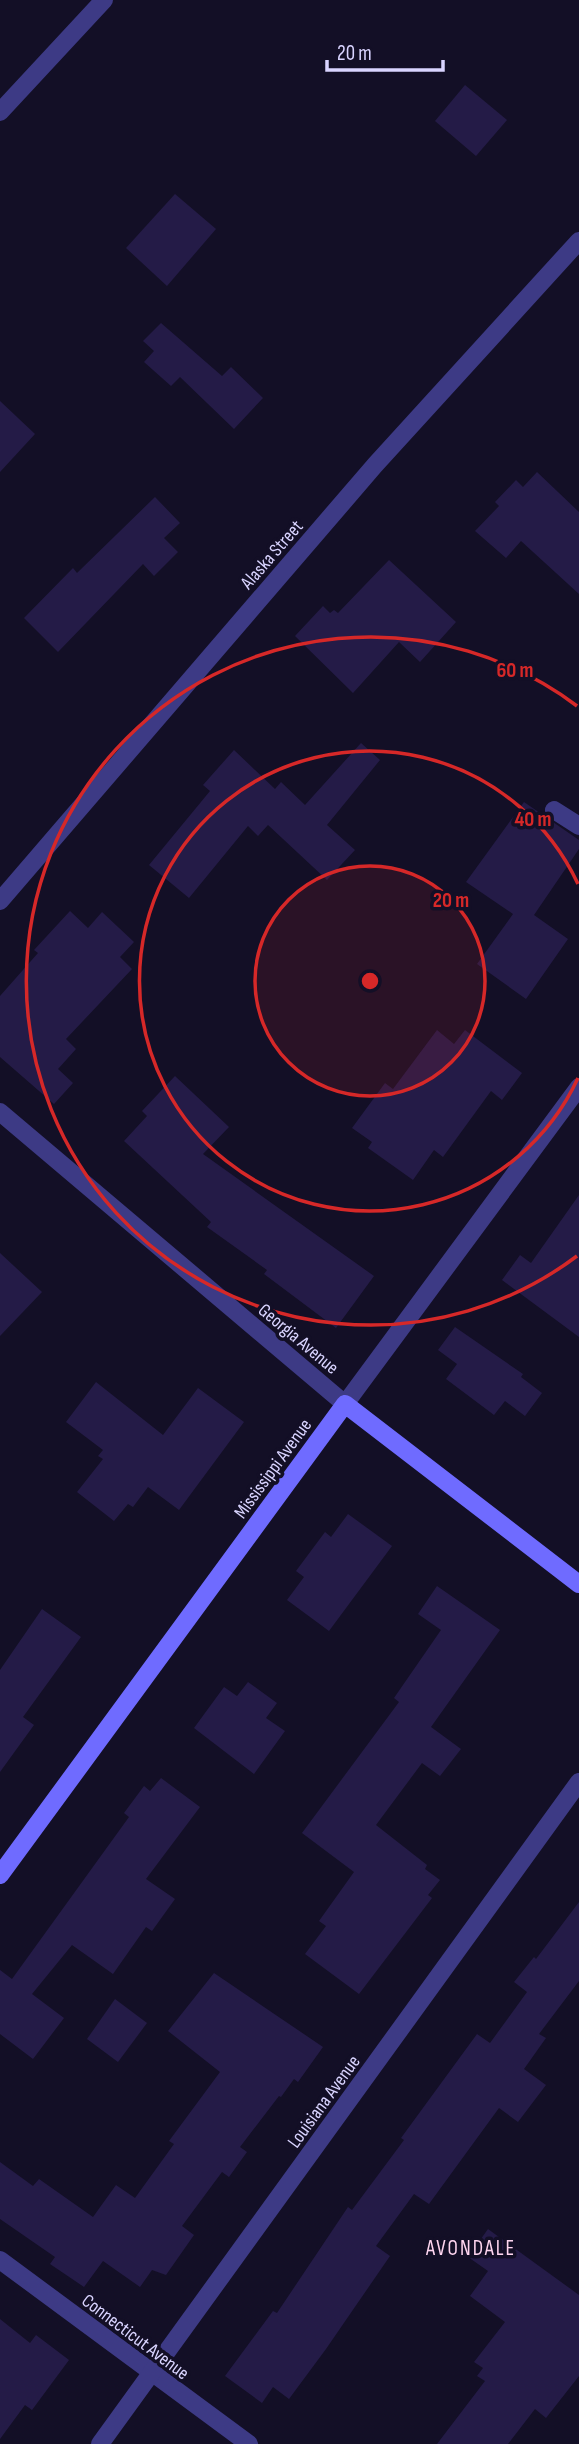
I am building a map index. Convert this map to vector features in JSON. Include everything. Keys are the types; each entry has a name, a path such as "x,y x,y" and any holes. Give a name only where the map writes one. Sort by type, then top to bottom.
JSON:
{"street":[{"path":"0,113 104,0"},
{"name":"Alaska Street","path":"0,901 374,466 579,240"},
{"path":"554,810 579,826"},
{"name":"Mississippi Avenue","path":"0,1875 579,1087"},
{"name":"Georgia Avenue","path":"0,1112 345,1404 579,1584"},
{"name":"Louisiana Avenue","path":"100,2444 579,1782"},
{"name":"Connecticut Avenue","path":"0,2260 248,2444"}],"building":[{"path":"465,85 507,120 476,156 435,121"},
{"path":"175,194 216,229 167,286 126,248"},
{"path":"161,323 222,376 231,367 263,398 234,429 180,377 171,386 144,362 154,351 143,341"},
{"path":"0,401 35,434 0,472"},
{"path":"537,472 579,512 579,594 521,541 506,558 475,531 499,506 495,502 516,480 523,487"},
{"path":"155,497 180,523 164,538 178,552 154,576 143,564 58,652 24,618 73,568 77,573"},
{"path":"389,560 456,622 420,662 399,642 353,693 295,636 323,606 330,613 334,610 338,613"},
{"path":"361,743 380,760 327,825 355,850 327,880 268,825 258,836 248,826 189,898 149,865 210,791 203,785 234,750 275,789 281,782 305,805"},
{"path":"524,802 579,840 579,849 534,915 568,939 526,999 477,964 513,914 466,882"},
{"path":"70,911 88,928 102,912 134,942 120,957 132,969 66,1039 76,1049 58,1069 73,1083 54,1104 0,1057 0,996 38,953 34,950"},
{"path":"437,1030 454,1044 465,1030 522,1073 502,1100 491,1091 443,1157 434,1150 413,1180 368,1148 372,1142 352,1128 385,1083 393,1089"},
{"path":"175,1076 229,1127 203,1154 374,1276 336,1328 264,1274 267,1270 207,1227 211,1222 124,1141 147,1116 142,1111"},
{"path":"579,1195 579,1337 502,1280 520,1255 531,1263"},
{"path":"0,1253 42,1292 0,1336"},
{"path":"455,1327 523,1374 521,1377 542,1393 525,1416 505,1401 494,1415 446,1379 457,1364 438,1350"},
{"path":"96,1382 163,1435 198,1388 244,1422 179,1510 148,1487 133,1507 128,1504 114,1521 77,1492 103,1459 98,1456 103,1450 66,1422"},
{"path":"348,1514 392,1546 329,1631 287,1600 304,1577 296,1571 325,1532 331,1537"},
{"path":"437,1586 500,1630 431,1727 461,1749 440,1776 422,1763 376,1825 427,1865 425,1869 440,1880 428,1895 432,1898 359,1994 305,1954 326,1926 319,1921 354,1872 302,1833 399,1702 394,1698 441,1630 418,1614"},
{"path":"42,1609 81,1637 23,1717 34,1725 0,1772 0,1670"},
{"path":"248,1682 277,1703 266,1718 285,1731 254,1774 194,1728 224,1687 237,1696"},
{"path":"161,1778 200,1807 146,1879 175,1899 152,1931 146,1927 113,1974 72,1945 32,1994 64,2018 33,2059 0,2034 0,1970 12,1979 129,1817 124,1813 144,1786 150,1791"},
{"path":"579,1902 579,1981 539,2034 546,2038 524,2069 546,2085 518,2122 499,2108 429,2204 414,2194 376,2246 390,2256 326,2349 289,2399 273,2387 262,2403 225,2376 273,2311 277,2313 348,2207 352,2210 477,2034 490,2043 527,1992 514,1982 534,1957 536,1959"},
{"path":"214,1973 323,2047 298,2082 294,2079 240,2147 247,2152 229,2177 222,2172 182,2226 194,2235 166,2275 152,2270 140,2287 103,2261 84,2287 50,2264 55,2257 0,2219 0,2162 33,2186 39,2179 93,2217 116,2185 135,2198 174,2144 169,2141 220,2072 168,2031"},
{"path":"115,1999 147,2023 118,2062 87,2039"},
{"path":"488,2229 579,2295 579,2376 546,2418 535,2409 508,2444 437,2444 485,2381 477,2376 483,2368 474,2362 505,2322 470,2296 488,2271 468,2257"},
{"path":"0,2319 30,2343 36,2335 69,2360 32,2410 25,2405 0,2439"}],"district":[{"name":"AVONDALE","path":"471,2248"}]}
